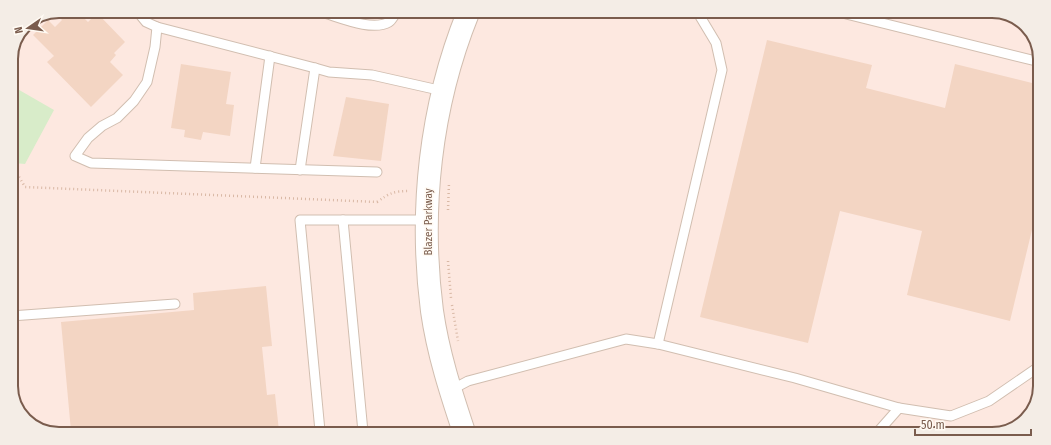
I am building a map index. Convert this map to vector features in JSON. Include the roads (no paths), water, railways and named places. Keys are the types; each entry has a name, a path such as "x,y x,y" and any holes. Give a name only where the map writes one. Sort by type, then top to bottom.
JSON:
{"street":[{"name":"Blazer Parkway","path":"462,427 444,368 432,312 428,266 437,217 428,192 431,151 443,91 453,55 466,18"}],"lane":[{"path":"143,18 146,22 157,27 329,72 372,75 443,91"},
{"path":"342,18 378,26 390,21 392,18"},
{"path":"658,344 722,70 716,44 701,18"},
{"path":"862,18 1033,60"},
{"path":"157,27 155,47 147,82 134,101 117,118 102,126 88,138 75,156 91,163 377,172"},
{"path":"255,168 270,56"},
{"path":"300,170 315,68"},
{"path":"320,427 300,220 437,217"},
{"path":"343,220 363,427"},
{"path":"18,315 175,304"},
{"path":"451,390 468,381 626,339 658,344 795,378 900,408 951,416 989,401 1033,371"},
{"path":"882,427 900,408"}]}
